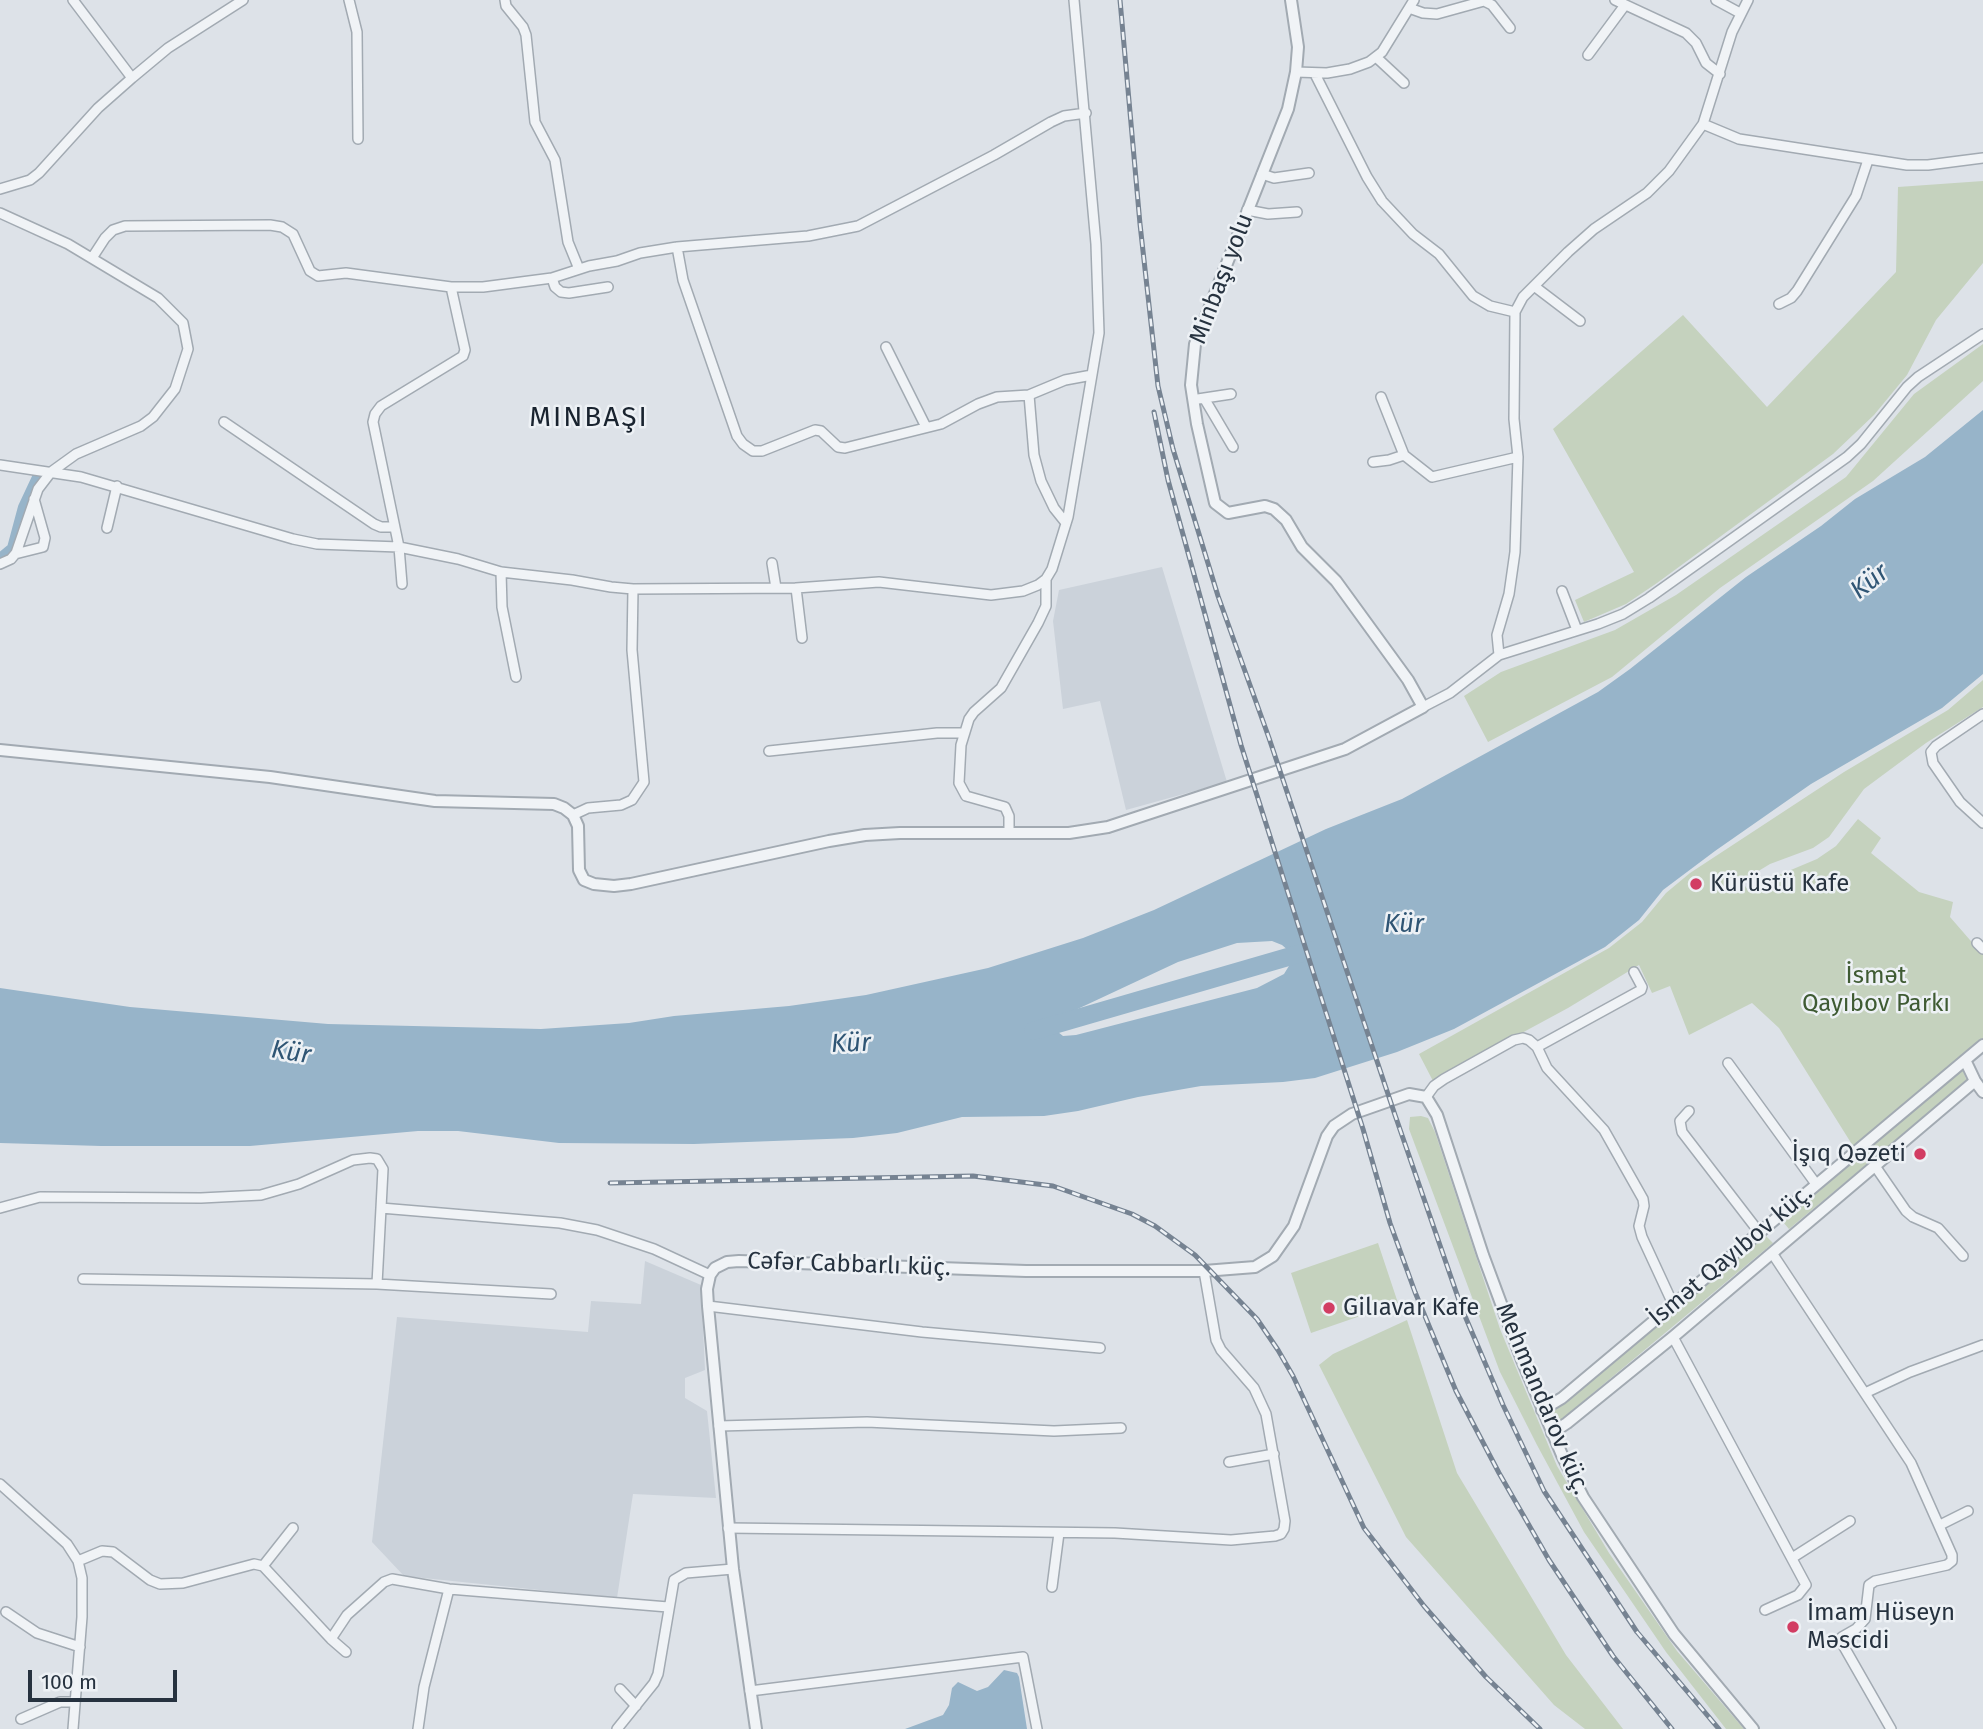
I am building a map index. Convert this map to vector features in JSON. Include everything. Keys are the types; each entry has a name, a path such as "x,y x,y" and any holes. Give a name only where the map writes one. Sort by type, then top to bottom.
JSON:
{"street":[{"path":"73,0 132,78"},
{"path":"0,189 30,180 39,173 98,108 132,78 168,48 243,0"},
{"path":"349,0 357,32 358,139"},
{"path":"505,0 506,6 526,35 535,122 555,160 568,242 579,269"},
{"path":"1009,833 1009,816 1005,807 966,796 958,770 964,733 974,712 1001,688 1009,677 1046,606 1046,579 1059,550 1066,523 1099,333 1086,113 1074,0"},
{"name":"Minbaşı yolu","path":"1291,0 1298,47 1289,110 1195,344 1191,370 1215,503 1228,513 1265,506 1274,509 1286,520 1302,548 1336,581 1408,680 1423,707"},
{"path":"1615,0 1686,33 1696,43 1706,63 1720,74"},
{"path":"1716,0 1740,13"},
{"path":"1499,655 1497,635 1515,552 1518,457 1514,419 1515,312 1522,297 1594,229 1647,193 1669,171 1703,124 1740,13 1748,0"},
{"path":"1296,72 1315,74 1350,69 1376,57 1412,4 1423,13 1437,14 1484,1 1492,5 1510,28"},
{"path":"1588,55 1625,5"},
{"path":"1376,57 1404,83"},
{"path":"1315,74 1382,201 1413,233 1439,254 1473,296 1490,306 1515,312"},
{"path":"92,258 113,230 125,226 271,225 282,227 293,234 310,271 318,276 346,273 451,288 483,287 552,278 639,253 677,247 808,236 858,226 1063,116 1086,113"},
{"path":"1703,124 1739,139 1907,165 1983,158"},
{"path":"1779,304 1791,298 1797,291 1856,196 1868,160"},
{"path":"1262,174 1274,178 1308,173"},
{"path":"1247,211 1268,214 1297,212"},
{"path":"0,213 41,231 145,289 172,310 183,323 188,349 176,389 153,417 141,426 76,454 51,472 34,499 15,554"},
{"path":"677,247 688,293 737,436 753,451 762,451 815,430 821,431 838,447 845,449 941,424 997,397 1029,395 1065,380 1092,375"},
{"path":"552,278 561,292 608,287"},
{"path":"1534,286 1580,321"},
{"path":"402,584 399,547 373,422 381,406 463,356 465,350 451,288"},
{"path":"0,750 270,777 435,801 554,804 573,815 578,826 579,870 584,880 614,886 865,835 1090,830 1133,820 1345,749 1450,693 1499,655 1623,614 1847,457 1861,444 1907,387 1983,334"},
{"path":"886,347 926,427"},
{"path":"1231,394 1198,399 1233,447"},
{"path":"1029,395 1034,455 1041,481 1054,508 1066,523"},
{"path":"1381,397 1404,455 1428,474 1436,477 1518,457"},
{"path":"224,422 374,524 394,527"},
{"path":"1373,462 1404,455"},
{"path":"0,465 51,472 117,486 317,544 399,547 458,559 501,572 633,589 796,588 894,582 991,595 1023,590 1046,579"},
{"path":"107,528 117,486"},
{"path":"0,564 15,554 43,547 45,538 34,499"},
{"path":"772,563 776,588"},
{"path":"501,572 502,607 516,677"},
{"path":"796,588 802,638"},
{"path":"573,815 588,808 621,805 632,800 644,782 632,650 633,589"},
{"path":"1562,591 1577,630"},
{"path":"1983,714 1931,752 1933,763 1960,803 1983,824"},
{"path":"769,751 937,733 964,733"},
{"path":"1537,1047 1641,990 1634,972"},
{"path":"1426,1097 1434,1086 1444,1079 1514,1040 1524,1038 1537,1047 1546,1068 1604,1130 1643,1199 1639,1226 1642,1237 1673,1304"},
{"name":"İsmət Qayıbov küç.","path":"1542,1410 1562,1398 1983,1045"},
{"path":"1965,1060 1983,1092"},
{"path":"1728,1063 1816,1185"},
{"name":"İsmət Qayıbov küç.","path":"1552,1433 1673,1337 1975,1081"},
{"name":"Cəfər Cabbarlı küç.","path":"757,1729 728,1528 707,1289 710,1275 715,1268 721,1264 739,1261 1026,1272 1204,1271 1255,1267 1273,1256 1294,1226 1327,1136 1341,1120 1375,1104 1409,1094 1426,1097"},
{"name":"Mehmandarov küç.","path":"1426,1097 1437,1115 1483,1255 1542,1410 1572,1474 1600,1525 1650,1600 1703,1671 1752,1729"},
{"path":"1689,1111 1680,1121 1682,1132 1763,1228 1782,1244"},
{"path":"0,1208 40,1197 201,1198 261,1195 299,1184 353,1160 370,1157 377,1159 383,1169 377,1284"},
{"path":"1875,1166 1906,1211 1938,1228 1964,1256"},
{"path":"382,1208 560,1223 597,1230 654,1249 710,1275"},
{"path":"1772,1253 1911,1463 1952,1555 1952,1561 1947,1565 1875,1581 1869,1585 1865,1619 1856,1629 1842,1637 1843,1645 1891,1729"},
{"path":"728,1528 1139,1534 1231,1540 1275,1536 1284,1530 1285,1521 1274,1454 1261,1400 1216,1340 1204,1271"},
{"path":"83,1279 377,1284 551,1294"},
{"path":"708,1306 922,1332 1100,1348"},
{"path":"1673,1337 1805,1585 1803,1591 1765,1610"},
{"path":"1865,1393 1910,1372 1983,1345"},
{"path":"719,1426 867,1422 1042,1431 1121,1428"},
{"path":"1229,1462 1274,1454"},
{"path":"0,1484 66,1544 78,1561 82,1578 80,1647 73,1729"},
{"path":"1940,1525 1968,1511"},
{"path":"1791,1558 1850,1521"},
{"path":"263,1566 293,1528"},
{"path":"1052,1587 1059,1533"},
{"path":"78,1561 102,1551 113,1552 150,1580 160,1584 183,1583 254,1564 263,1566 345,1652"},
{"path":"617,1729 654,1683 658,1674 671,1586 678,1576 733,1569"},
{"path":"331,1639 347,1615 384,1582 392,1579 449,1589 668,1607"},
{"path":"418,1729 424,1688 449,1589"},
{"path":"6,1612 37,1633 80,1647"},
{"path":"750,1691 1023,1657 1037,1729"},
{"path":"621,1689 636,1706"},
{"path":"21,1719 60,1702 75,1702"}],"shaded area":[{"path":"1162,567 1227,782 1126,810 1100,701 1063,709 1053,621 1059,590"},
{"path":"645,1261 701,1285 705,1370 685,1378 685,1398 707,1411 716,1498 633,1494 617,1598 404,1576 372,1542 397,1317 588,1332 591,1301 641,1304"}],"green space":[{"path":"1983,181 1983,263 1936,320 1907,375 1874,415 1833,454 1657,583 1626,604 1584,622 1575,600 1634,572 1553,429 1683,315 1767,407 1896,272 1898,187"},
{"path":"1983,344 1983,381 1873,481 1720,588 1612,677 1488,742 1464,696 1501,672 1615,630 1676,595 1846,477 1914,394"},
{"name":"İsmət Qayıbov Parkı","path":"1983,680 1983,707 1926,743 1864,789 1829,837 1813,848 1770,864 1742,881 1749,892 1767,880 1817,859 1836,846 1858,819 1881,838 1871,853 1919,892 1953,902 1950,917 1983,955 1983,1038 1853,1146 1779,1028 1752,1003 1689,1035 1670,986 1652,993 1639,965 1568,1008 1433,1081 1419,1054 1609,948 1642,922 1666,893 1690,873 1844,772 1948,710"},
{"path":"1962,1069 1967,1081 1789,1229 1783,1222"},
{"path":"1410,1117 1428,1118 1435,1132 1500,1329 1557,1466 1609,1553 1677,1651 1744,1729 1726,1729 1666,1652 1584,1532 1537,1445 1500,1372 1409,1129"},
{"path":"1766,1236 1773,1243 1557,1423 1551,1413"},
{"path":"1378,1243 1398,1303 1311,1333 1291,1273"},
{"path":"1407,1320 1457,1473 1566,1655 1623,1729 1585,1729 1554,1705 1406,1537 1319,1365 1333,1354"}],"water":[{"name":"Kür","path":"1983,410 1983,674 1942,708 1811,784 1715,851 1663,890 1639,920 1605,947 1454,1029 1397,1052 1315,1078 1201,1086 1044,1116 962,1117 897,1133 853,1138 694,1144 559,1143 458,1131 418,1131 250,1146 0,1143 0,988 130,1007 328,1024 541,1029 629,1023 866,995 988,968 1083,938 1154,910 1326,829 1402,799 1598,692 1746,577 1821,526 1855,499 1925,457","holes":["1272,941 1290,952 1292,961 1284,974 1257,988 1076,1035 1063,1036 1053,1028 1059,1018 1178,962 1237,943"]},
{"path":"1004,1670 1017,1673 1019,1677 1027,1729 905,1729 943,1715 949,1705 952,1688 958,1682 977,1691 988,1687"}],"waterway":[{"path":"0,558 12,548 23,507 38,475"},
{"name":"Kür","path":"1033,1031 1312,950"}],"railway":[{"path":"1120,0 1158,386 1173,449 1218,596 1269,738 1462,1309 1544,1491 1637,1632 1719,1729"},
{"path":"1154,412 1168,480 1241,745 1363,1129 1390,1223 1415,1292 1456,1391 1549,1560 1613,1656 1672,1729"},
{"path":"610,1183 973,1176 1053,1186 1132,1214 1155,1226 1195,1255 1257,1319 1293,1376 1364,1528 1424,1606 1486,1677 1540,1729"}],"place":[{"name":"Kürüstü Kafe","path":"1696,884"},
{"name":"İşıq Qəzeti","path":"1920,1154"},
{"name":"Gilıavar Kafe","path":"1329,1308"},
{"name":"İmam Hüseyn Məscidi","path":"1793,1627"}],"district":[{"name":"MINBAŞI","path":"589,418"}]}
